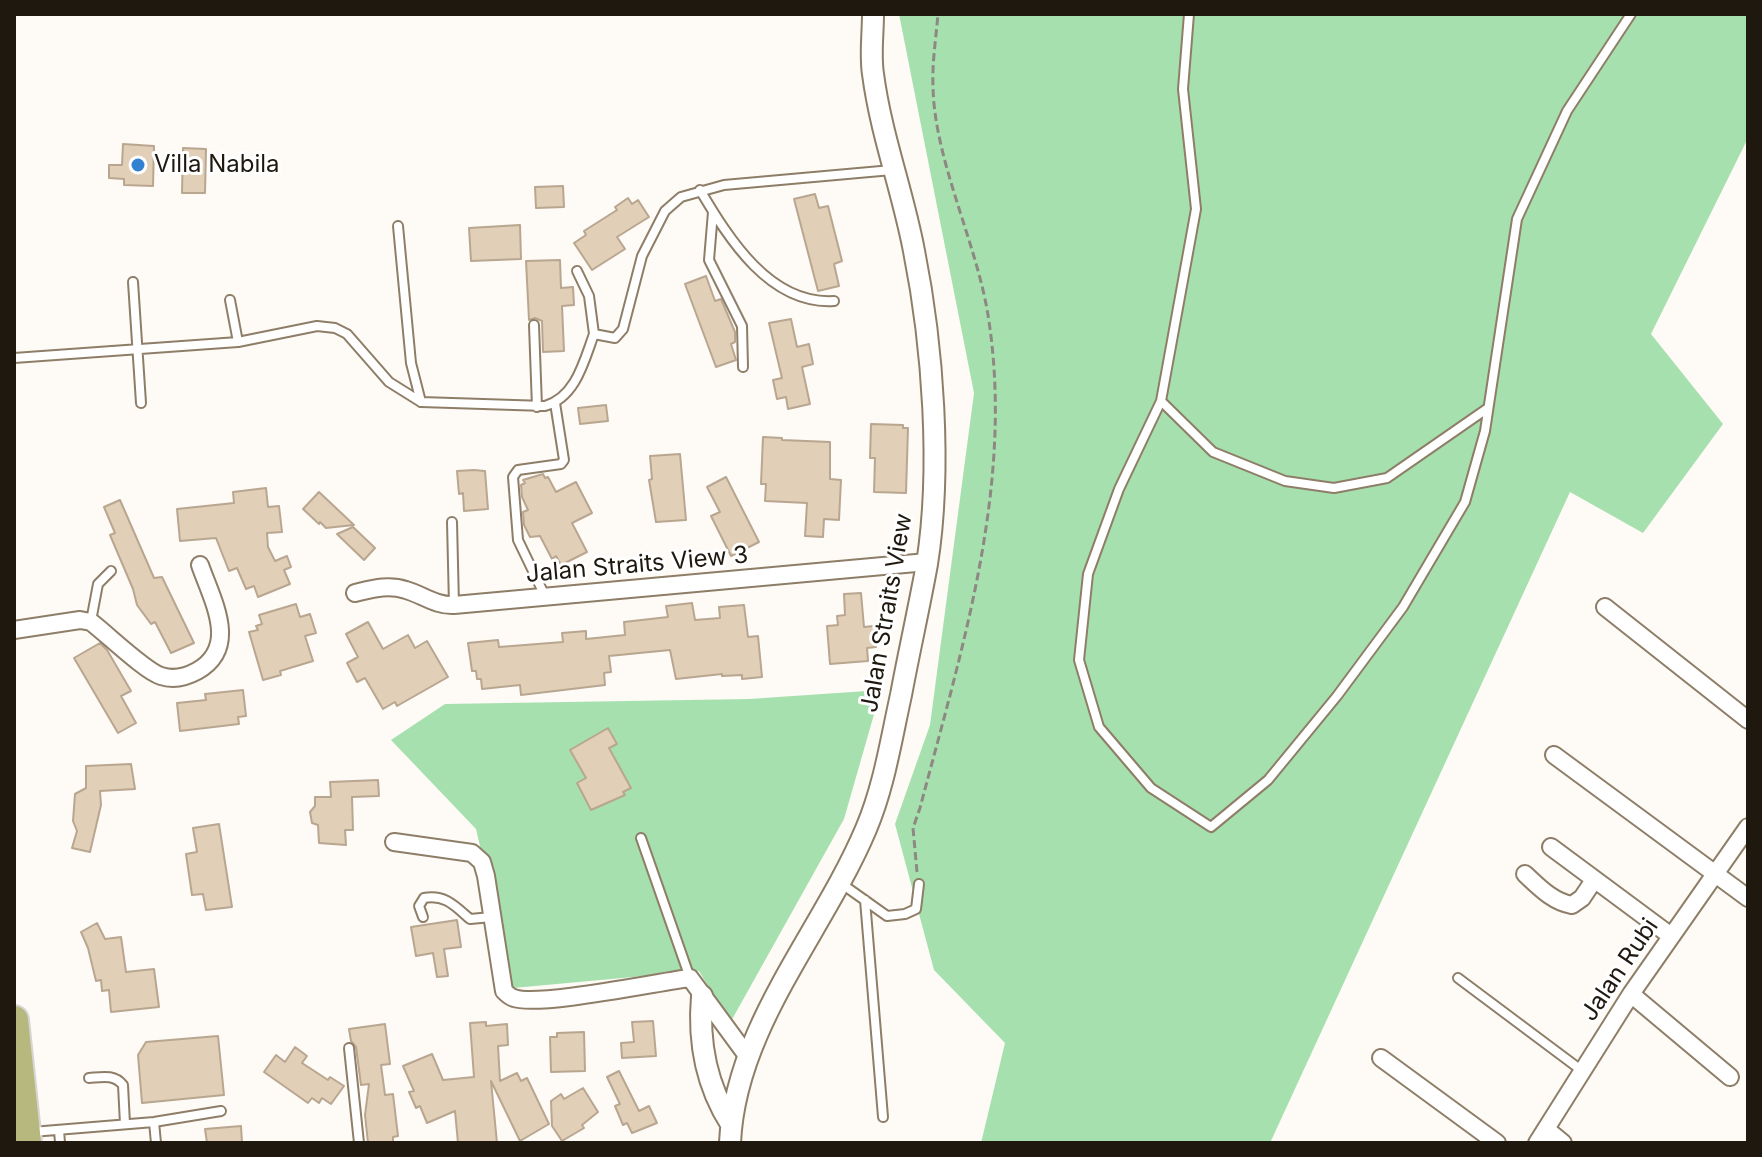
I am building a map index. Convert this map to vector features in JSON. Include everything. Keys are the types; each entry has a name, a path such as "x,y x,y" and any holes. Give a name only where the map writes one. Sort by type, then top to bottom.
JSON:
{"highway":[{"path":"14,1020 26,1138"}],"street":[{"name":"Jalan Straits View","path":"731,1134 736,1092 748,1057 771,1006 841,884 867,826 884,775 927,562 933,484 932,405 926,327 914,250 872,72 873,14"},
{"name":"Jalan Straits View 3","path":"355,593 389,586 443,605 454,605 927,562"},
{"path":"14,630 80,620 91,622 158,676 178,678 194,673 211,663 223,632 200,565"},
{"path":"1605,607 1748,720"},
{"path":"1554,755 1748,898"},
{"name":"Jalan Rubi","path":"1542,1136 1631,994 1748,827"},
{"path":"394,842 472,853 482,862 504,991 512,998 550,998 690,978 748,1057"},
{"path":"1551,847 1671,936"},
{"path":"1525,874 1550,896 1572,905 1582,898 1594,880"},
{"path":"1631,994 1730,1077"},
{"path":"702,996 699,1031 715,1100 731,1134"},
{"path":"1381,1058 1497,1143"},
{"path":"1542,1136 1563,1143"}],"lane":[{"path":"1189,14 1183,89 1196,209 1161,401 1119,489 1088,574 1079,660 1099,727 1151,788 1211,827 1268,780 1337,696 1403,607 1465,502 1485,431 1517,219 1567,111 1631,14"},
{"path":"594,334 615,338 623,329 642,256 657,223 681,197 724,185 893,169"},
{"path":"700,190 725,232 767,277 799,298 834,301"},
{"path":"713,211 709,260 742,326 743,367"},
{"path":"398,226 411,363 421,402"},
{"path":"14,358 238,342 317,326 335,328 347,334 389,382 421,402 537,407 555,403 573,387 594,334 589,296 577,271"},
{"path":"133,282 141,403"},
{"path":"230,300 238,342"},
{"path":"534,325 537,407"},
{"path":"1161,401 1213,452 1285,481 1334,488 1387,478 1488,408"},
{"path":"545,597 518,540 513,477 518,470 561,464 564,460 555,403"},
{"path":"452,522 454,605"},
{"path":"91,622 98,584 111,571"},
{"path":"641,838 690,978"},
{"path":"841,884 887,916 916,909 919,884"},
{"path":"423,917 419,906 424,898 435,896 446,898 470,919 493,917"},
{"path":"865,900 883,1117"},
{"path":"1458,978 1581,1070"},
{"path":"349,1048 359,1143"},
{"path":"89,1078 114,1077 123,1085 125,1124"},
{"path":"26,1138 59,1130 154,1122 221,1111"},
{"path":"154,1122 156,1143"},
{"path":"59,1130 60,1143"}],"path":[{"path":"919,884 913,828 982,565 990,500 996,400 988,315 974,251 941,141 933,87 938,14"}],"green space":[{"path":"899,14 1748,14 1748,138 1651,334 1723,424 1643,533 1570,492 1270,1143 981,1143 1005,1043 934,970 895,824 930,725 974,393"},
{"path":"881,690 844,819 730,1023 699,971 513,988 476,829 391,740 445,704 749,699"}],"building":[{"name":"Villa Nabila","path":"123,144 154,146 153,186 124,185 124,179 109,178 109,165 122,165"},
{"path":"183,148 206,149 205,193 182,193"},
{"path":"563,186 564,207 536,208 535,187"},
{"path":"815,194 819,208 828,206 842,261 834,264 839,286 818,291 794,199"},
{"path":"628,198 632,204 638,200 649,217 617,237 625,249 592,270 574,243 586,235 584,231 617,210 615,207"},
{"path":"520,225 521,259 471,261 469,228"},
{"path":"560,260 561,288 573,287 574,305 562,306 564,351 543,352 542,321 535,318 529,320 526,261"},
{"path":"706,276 715,301 721,299 735,332 735,342 731,344 736,360 716,367 685,284"},
{"path":"791,319 797,347 809,344 813,364 802,367 810,404 788,409 786,397 777,399 773,380 782,378 769,323"},
{"path":"606,405 608,421 580,424 578,408"},
{"path":"871,424 903,425 903,428 908,428 906,493 874,492 875,458 870,458"},
{"path":"763,437 830,442 830,479 841,480 839,520 824,519 823,537 805,536 807,503 765,501 766,484 761,484"},
{"path":"680,454 686,520 656,522 649,480 652,479 650,456"},
{"path":"457,471 485,471 488,509 464,511"},
{"path":"543,474 556,492 576,482 592,513 572,523 587,552 561,565 556,556 552,559 540,536 530,537 524,525 523,512 528,510 521,485 525,483 523,480"},
{"path":"726,477 759,542 731,556 711,516 720,512 707,487"},
{"path":"266,488 268,507 279,506 282,532 267,533 268,547 275,561 287,556 291,567 284,570 290,584 258,597 254,586 246,589 237,568 229,571 216,538 180,541 177,509 234,503 233,492"},
{"path":"319,492 354,525 326,528 303,509"},
{"path":"120,500 154,578 162,577 194,643 171,653 155,622 151,624 137,605 110,535 115,533 104,507"},
{"path":"353,527 375,548 364,560 337,534"},
{"path":"861,593 864,627 874,626 876,647 867,648 868,661 830,664 827,626 838,625 837,616 845,615 844,594"},
{"path":"692,603 695,620 720,618 719,607 744,605 748,637 758,636 762,677 742,679 742,675 722,674 676,679 670,650 609,656 611,672 604,673 605,685 521,695 520,685 482,689 481,679 477,679 476,671 472,671 468,643 498,640 499,647 563,642 562,633 586,631 586,639 625,635 624,622 668,617 666,606"},
{"path":"296,604 300,617 310,614 316,633 305,636 313,661 263,680 249,632 258,630 256,626 262,624 259,615"},
{"path":"368,622 383,649 408,635 415,648 427,641 448,677 397,706 395,702 383,709 365,678 357,682 347,663 358,657 346,634"},
{"path":"100,643 131,691 121,696 136,723 118,733 74,658"},
{"path":"243,690 246,716 238,717 239,724 180,731 177,703 206,700 205,694"},
{"path":"608,728 617,744 609,748 631,788 623,792 625,795 591,810 577,783 586,778 570,750"},
{"path":"131,764 135,789 100,791 101,805 90,852 72,848 77,831 73,821 75,794 86,788 86,766"},
{"path":"378,780 379,796 352,797 353,830 345,830 346,845 319,843 318,825 312,823 310,812 315,806 315,797 331,797 330,782"},
{"path":"219,824 232,907 206,910 203,894 192,895 186,854 197,852 193,828"},
{"path":"457,920 461,947 444,949 448,976 437,977 433,953 416,956 411,927"},
{"path":"97,923 105,939 121,937 126,972 154,969 159,1007 111,1012 109,990 102,991 101,980 96,981 81,932"},
{"path":"653,1021 656,1056 622,1058 621,1043 634,1042 632,1022"},
{"path":"486,1022 486,1026 507,1024 508,1045 498,1046 500,1081 517,1073 521,1081 527,1078 549,1124 520,1141 491,1081 497,1143 458,1143 455,1111 427,1123 420,1106 416,1108 409,1092 414,1091 403,1066 432,1054 443,1080 474,1077 470,1023"},
{"path":"385,1024 390,1064 381,1065 385,1095 393,1094 398,1136 393,1137 393,1143 368,1143 365,1115 369,1084 361,1085 356,1047 351,1041 349,1029"},
{"path":"584,1032 585,1071 551,1072 550,1037 557,1037 557,1033"},
{"path":"218,1036 224,1095 142,1103 138,1055 146,1042"},
{"path":"295,1047 307,1056 302,1063 328,1080 330,1077 344,1086 331,1104 322,1098 319,1103 312,1098 308,1103 264,1072 276,1055 285,1062"},
{"path":"619,1071 639,1111 649,1106 657,1123 632,1133 627,1123 623,1125 615,1106 620,1104 607,1077"},
{"path":"583,1088 598,1112 582,1125 584,1128 562,1141 552,1126 551,1101 561,1094 564,1099"},
{"path":"241,1126 242,1143 207,1143 205,1129"}],"place":[{"name":"Villa Nabila","path":"138,165"}]}
